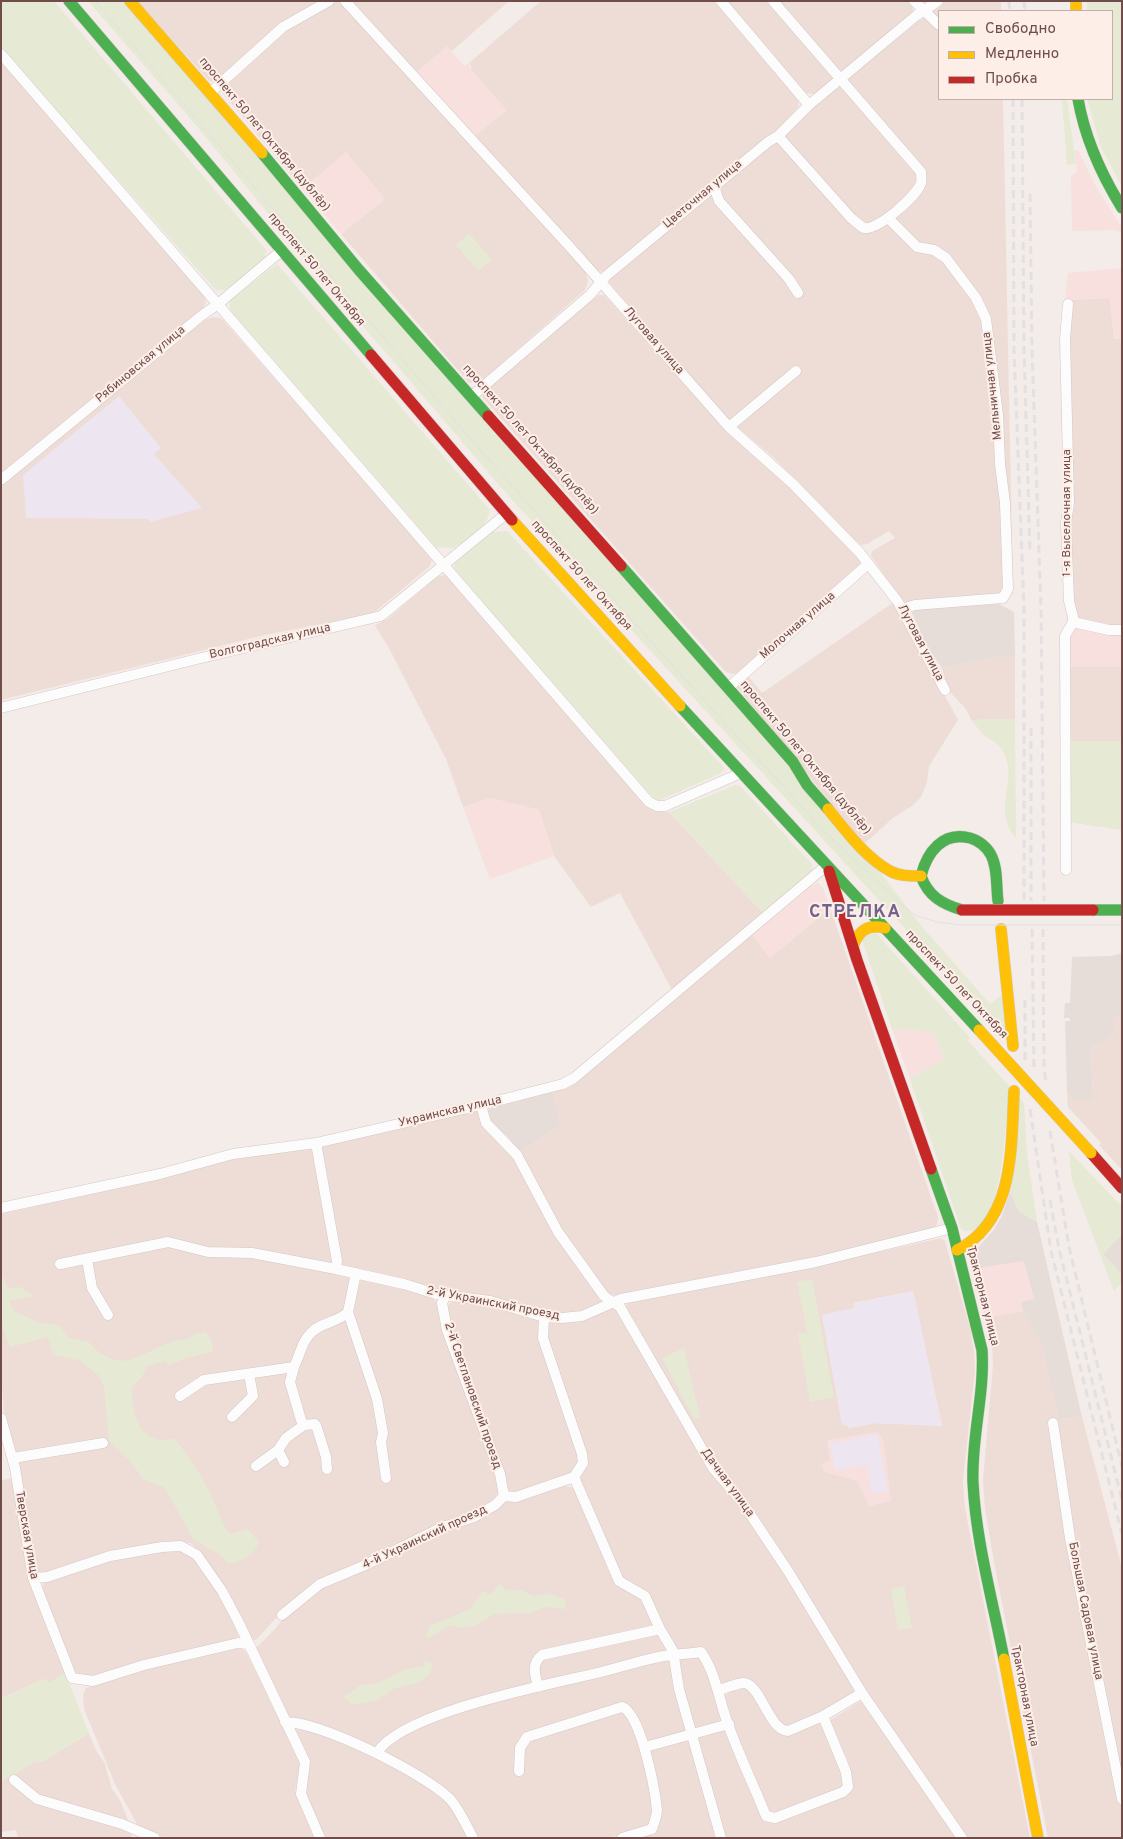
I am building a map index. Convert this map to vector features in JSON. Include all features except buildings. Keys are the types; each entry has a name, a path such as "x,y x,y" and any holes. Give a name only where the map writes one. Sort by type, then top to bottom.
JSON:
{"main road":[{"name":"проспект 50 лет Октября","path":"69,1 506,514 1122,1188"},
{"name":"проспект 50 лет Октября (дублёр)","path":"130,1 211,92 359,270 793,762 807,785 856,843 890,871 905,876 921,876"},
{"path":"1078,100 1081,122 1090,150 1122,208"},
{"path":"998,901 990,852 971,838 952,837 942,840 929,853 921,876 929,894 940,903 962,910 1122,910"},
{"name":"Тракторная улица","path":"827,865 952,1228 982,1350 983,1366 974,1449 974,1509 1038,1838"},
{"path":"854,946 856,935 866,927 874,925 885,928"},
{"path":"1001,929 1013,1046"},
{"path":"957,1250 974,1241 987,1226 1002,1197 1008,1167 1014,1091"}],"street":[{"path":"211,92 283,27 329,1"},
{"name":"Луговая улица","path":"345,1 729,427 824,514 868,564 902,609 945,690"},
{"path":"721,1 809,105"},
{"path":"773,1 921,172 922,182 918,189 888,218 874,228 863,228 851,218 778,136"},
{"path":"914,1 938,24"},
{"name":"Цветочная улица","path":"472,396 601,283 606,276 768,142 778,136 809,105 917,15 938,1"},
{"path":"1,54 649,802 657,806 665,806 741,773"},
{"path":"714,186 719,201 789,279 798,293"},
{"name":"Мельничная улица","path":"888,218 917,247 934,250 946,258 976,298 986,319 998,416 1000,464 1005,503 1008,589 1003,598 915,605 902,609"},
{"name":"Рябиновская улица","path":"1,480 281,251"},
{"name":"1-я Выселочная улица","path":"1066,870 1065,636 1073,622 1069,601 1066,523 1069,503 1065,339 1068,304"},
{"path":"729,427 796,371"},
{"name":"Волгоградская улица","path":"1,708 197,659 368,621 381,616 506,514"},
{"name":"Молочная улица","path":"728,688 868,564"},
{"path":"1073,622 1109,630 1122,630"},
{"name":"Украинская улица","path":"1,1208 160,1174 233,1154 316,1143 563,1084 574,1078 827,865"},
{"name":"Дачная улица","path":"481,1105 486,1123 517,1155 558,1232 604,1296 620,1307 713,1468 742,1502 783,1564 862,1694 962,1838"},
{"path":"316,1143 337,1261 336,1269"},
{"name":"2-й Украинский проезд","path":"60,1264 168,1242 208,1252 252,1253 336,1269 445,1296 490,1301 544,1316 562,1318 582,1316 613,1302 816,1262 952,1228"},
{"path":"87,1259 92,1288 108,1315"},
{"path":"356,1273 348,1312 377,1399 383,1433 380,1442 386,1478"},
{"name":"2-й Светлановский проезд","path":"445,1296 442,1304 446,1330 500,1474 504,1496"},
{"path":"304,1425 290,1382 294,1367 305,1340 314,1330 344,1316 348,1312"},
{"path":"544,1316 543,1338 582,1454 583,1462 574,1477 620,1581 645,1596 675,1656 679,1689 721,1838"},
{"path":"180,1396 204,1380 294,1367"},
{"path":"232,1417 253,1396 249,1374"},
{"name":"Тверская улица","path":"1,1418 13,1458 33,1578 72,1678 93,1682 144,1665 238,1643 247,1644"},
{"name":"Большая Садовая улица","path":"1053,1423 1070,1538 1122,1798"},
{"path":"256,1466 278,1450 286,1438 304,1425 315,1424 326,1457 327,1469"},
{"path":"13,1458 103,1443"},
{"path":"278,1450 284,1462"},
{"name":"4-й Украинский проезд","path":"282,1615 320,1584 364,1566 444,1527 474,1517 495,1505 504,1496 516,1497 574,1477"},
{"path":"33,1578 47,1577 110,1556 162,1547 181,1546 189,1548 204,1563 222,1590 305,1762 301,1794 320,1838"},
{"path":"538,1687 534,1667 536,1660 542,1655 660,1629"},
{"path":"377,1753 381,1746 429,1718 474,1703 664,1656 702,1652 719,1690 729,1724 766,1816 775,1818 843,1792 848,1787 846,1772 823,1716"},
{"path":"719,1690 742,1683 747,1684 782,1730 788,1731 823,1716 862,1694"},
{"path":"519,1771 520,1748 527,1737 571,1725 622,1707 626,1708 632,1714 645,1748 657,1812 652,1829 622,1838"},
{"path":"285,1722 324,1732 377,1753 428,1782 450,1799 474,1838"},
{"path":"645,1748 729,1724"},
{"path":"14,1780 37,1800 155,1838"}],"shaded area":[{"path":"137,1 324,1 220,81 214,82 209,81"},
{"path":"351,1 509,1 452,51 447,47 417,72"},
{"path":"541,1 714,1 799,100 798,107 776,131 609,270 602,272 596,270 474,137 471,66 469,63"},
{"path":"724,1 770,1 834,79 814,94 806,93"},
{"path":"776,1 909,1 913,10 912,14 843,74"},
{"path":"944,1 1001,1 1001,10 938,10 938,100 1003,100 1013,594 903,602 871,556 872,551 895,538 892,534 889,531 867,544 861,545 857,542 774,458 729,420 609,282 610,277 816,103"},
{"path":"336,2 340,2 585,270 588,281 585,290 479,383 469,383 341,234 385,199 346,152 303,189 221,91 222,86 285,30"},
{"path":"447,46 464,66 469,63 470,68 507,110 474,137 417,72"},
{"path":"1,61 205,295 206,302 202,310 1,475"},
{"path":"1078,150 1095,185 1122,228 1122,233 1116,230 1072,231 1071,177 1077,171 1075,151"},
{"path":"346,152 385,199 341,234 303,189"},
{"path":"1122,268 1122,339 1114,339 1110,298 1065,300 1068,273"},
{"path":"598,295 604,295 724,429 798,494 860,561 861,565 741,672 733,674 726,672 483,398 482,393"},
{"path":"1110,298 1114,339 1122,339 1122,627 1109,627 1079,619 1065,610 1062,529 1064,502 1061,340 1065,300"},
{"path":"213,317 221,318 430,554 432,559 430,566 376,611 366,615 265,635 1,700 1,487 205,320"},
{"path":"119,396 161,448 154,454 202,508 151,522 147,519 26,518 23,475"},
{"path":"444,575 451,577 645,804 657,812 669,812 763,913 672,990 620,893 591,907 554,856 539,810 490,798 463,807 446,759 375,625 388,619 437,577"},
{"path":"894,602 958,720 929,766 927,782 921,797 912,806 893,818 864,844 737,687 748,676 762,693"},
{"path":"999,604 1014,612 1015,657 990,658 942,668 928,648 912,613 915,609"},
{"path":"1067,627 1122,633 1122,667 1062,667"},
{"path":"1015,657 1015,719 972,721 966,709 948,690 942,668 990,658"},
{"path":"1062,667 1122,667 1122,830 1063,821"},
{"path":"490,798 539,810 554,856 490,879 463,807"},
{"path":"818,883 823,888 830,908 770,958 752,935 812,885"},
{"path":"830,908 938,1217 937,1225 931,1230 818,1256 615,1295 609,1294 563,1232 520,1152 561,1125 552,1092 576,1083 752,935 770,958"},
{"path":"1122,953 1122,1014 1113,1018 1113,1036 1091,1047 1093,1099 1073,1099 1067,1092 1065,1021 1070,1021 1070,1018 1064,1018 1065,1003 1070,1003 1072,957 1112,956"},
{"path":"1122,1014 1122,1170 1099,1145 1101,1143 1068,1107 1067,1092 1073,1099 1093,1099 1091,1047 1113,1036 1113,1017"},
{"path":"892,1029 933,1032 944,1059 910,1079"},
{"path":"552,1092 561,1125 520,1152 508,1137 489,1121 487,1112 489,1109"},
{"path":"476,1111 481,1113 504,1143 602,1300 599,1304 580,1312 551,1315 342,1267 320,1146"},
{"path":"310,1148 315,1153 334,1261 328,1265 251,1250 208,1248 169,1239 96,1253 97,1260 167,1246 210,1255 251,1255 308,1266 429,1296 436,1302 444,1332 497,1474 499,1491 493,1501 307,1589 285,1608 256,1640 249,1640 225,1590 206,1559 191,1543 162,1542 142,1545 74,1563 47,1573 39,1573 35,1568 17,1455 4,1412 1,1371 1,1214 161,1179 234,1159"},
{"path":"1010,1192 1019,1211 1037,1222 1082,1417 1059,1419 1041,1341 1023,1311 1021,1302 1034,1299 1024,1261 971,1269 970,1256 993,1231 1002,1216"},
{"path":"1122,1234 1122,1275 1103,1254"},
{"path":"941,1238 945,1241 970,1328 974,1352 975,1370 963,1481 965,1508 1030,1838 965,1838 716,1467 626,1306 628,1302 821,1265","holes":["913,1291 942,1426 876,1423 849,1428 842,1424 822,1315 855,1308 854,1303"]},
{"path":"1024,1260 1034,1299 1021,1302 1023,1311 985,1318 971,1269"},
{"path":"913,1291 942,1426 876,1423 849,1428 842,1424 822,1315 854,1308 854,1304"},
{"path":"453,1302 489,1304 540,1321 579,1460 571,1474 517,1494 509,1492 506,1488 449,1329 447,1305"},
{"path":"615,1308 753,1521 854,1688 853,1694 820,1714 788,1727 782,1726 755,1689 720,1684 707,1653 678,1652 646,1594 625,1583 581,1482 581,1476 588,1465 588,1459 544,1332 545,1326 550,1322"},
{"path":"1023,1311 1041,1340 1059,1419 1082,1417 1122,1568 1122,1838 1048,1838 994,1562 985,1509 983,1480 993,1365 992,1348 985,1318"},
{"path":"878,1432 884,1442 891,1501 869,1506 857,1481 824,1472 822,1464 830,1461 827,1440"},
{"path":"877,1434 888,1491 872,1494 866,1465 835,1471 830,1443"},
{"path":"11,1478 30,1582 65,1673 49,1683 43,1679 5,1697 1,1694 1,1481"},
{"path":"565,1486 578,1489 615,1576 641,1595 654,1627 540,1653 535,1682 473,1699 371,1748 288,1720 255,1649 277,1627 287,1612 320,1587 446,1530 477,1520 508,1501"},
{"path":"163,1551 182,1551 196,1561 219,1593 239,1636 236,1639 92,1677 74,1673 42,1587 44,1583 110,1560"},
{"path":"660,1634 669,1651 541,1683 537,1667 543,1657"},
{"path":"240,1648 246,1652 301,1762 295,1791 317,1838 168,1838 151,1834 138,1826 115,1784 84,1709 83,1695 86,1688 146,1668"},
{"path":"699,1655 725,1720 695,1730 681,1688 678,1660"},
{"path":"662,1658 672,1659 689,1731 649,1743 655,1812 648,1826 610,1838 476,1838 451,1797 382,1752 383,1746 430,1720 474,1706"},
{"path":"740,1686 747,1687 782,1735 821,1722 841,1768 844,1787 776,1815 767,1811 739,1745 724,1696"},
{"path":"862,1702 928,1792 957,1838 724,1838 697,1737 726,1728 764,1817 851,1785 847,1759 829,1721"},
{"path":"292,1727 324,1735 407,1772 449,1802 470,1838 323,1838 304,1792 310,1768"},
{"path":"89,1733 96,1750 105,1764 112,1789 120,1800 127,1817 132,1838 18,1838 16,1830 1,1832 1,1782 34,1762 44,1761"},
{"path":"687,1739 690,1741 718,1838 631,1838 656,1831 649,1751"}],"green space":[{"path":"1,1 54,1 266,250 265,259 226,290 216,290 1,48"},
{"path":"88,1 123,1 876,867 923,928 990,1004 1004,994 1006,1039 506,493 298,250 195,124"},
{"path":"1087,1 1122,1 1122,187 1100,145 1088,101 1113,100 1113,10 1087,10"},
{"path":"1062,100 1067,100 1076,164 1067,165"},
{"path":"469,233 492,260 478,271 456,245"},
{"path":"277,264 489,509 486,521 482,527 454,548 436,547 230,310 230,300"},
{"path":"507,531 724,768 721,773 660,800 654,799 454,569 455,563 492,532"},
{"path":"980,719 1015,719 1016,838 1009,828 1006,817 1008,765 1005,755 1001,748 982,734 972,721"},
{"path":"1062,741 1122,741 1122,830 1063,821"},
{"path":"736,785 741,787 811,863 813,869 811,873 763,913 669,812"},
{"path":"876,933 970,1038 968,1041 1009,1086 1007,1121 1000,1174 994,1199 986,1219 975,1230 961,1229 910,1079 944,1059 933,1032 892,1029 862,940 862,936"},
{"path":"1018,1096 1024,1103 1027,1154 1037,1222 1019,1211 1010,1192"},
{"path":"1069,1151 1122,1207 1122,1234 1103,1254 1122,1275 1122,1282 1114,1291 1072,1180"},
{"path":"1,1270 7,1288 20,1287 34,1296 9,1301 14,1311 40,1323 59,1325 69,1338 89,1342 96,1350 111,1359 128,1361 171,1342 188,1339 195,1334 206,1332 213,1344 212,1352 189,1357 169,1365 164,1361 147,1366 142,1377 132,1387 134,1409 138,1424 148,1435 157,1440 175,1439 203,1480 221,1520 230,1534 248,1529 259,1542 251,1554 229,1564 219,1554 193,1539 165,1488 143,1479 130,1461 109,1441 104,1387 98,1375 79,1360 53,1355 48,1337 10,1347 1,1322"},
{"path":"812,1279 834,1397 810,1402 798,1334 807,1332 797,1282"},
{"path":"684,1348 700,1417 694,1419 662,1358"},
{"path":"500,1583 506,1590 521,1590 533,1596 550,1594 566,1600 565,1609 545,1607 530,1613 494,1614 476,1625 461,1628 450,1625 429,1638 425,1637 430,1626 470,1609 483,1591 491,1594"},
{"path":"904,1586 912,1628 898,1630 891,1589"},
{"path":"425,1660 433,1664 429,1675 418,1683 395,1688 378,1700 353,1705 343,1697 361,1685 378,1683 404,1670 424,1666"},
{"path":"65,1673 89,1733 44,1761 34,1762 1,1782 1,1694 6,1697 43,1679 49,1683"}],"tram line":[{"path":"95,1 474,443 691,686 823,830 904,907 917,916 937,922 962,925 1122,925"}],"railway":[{"path":"1009,1 1010,10"},
{"path":"1024,1 1025,10"},
{"path":"1013,100 1014,350 1024,608 1024,901"},
{"path":"1022,100 1024,350 1030,553"},
{"path":"1030,194 1032,350 1041,608 1044,901"},
{"path":"1031,728 1031,901"},
{"path":"1032,929 1034,1070"},
{"path":"1043,929 1044,1066 1046,1083"},
{"path":"1025,1000 1025,1060"},
{"path":"1030,1109 1051,1251 1122,1534"},
{"path":"1050,1131 1069,1247 1122,1467"},
{"path":"1050,1200 1059,1249 1122,1500"}],"traffic: fast":[{"path":"69,1 371,355"},
{"path":"1078,100 1089,142 1107,182 1122,208"},
{"path":"262,153 359,270 488,416"},
{"path":"621,566 793,762 807,785 828,809"},
{"path":"680,706 979,1030"},
{"path":"962,910 942,902 932,894 921,876 927,859 932,852 938,845 952,838 973,839 982,844 989,852 995,866 998,901"},
{"path":"1093,910 1122,910"},
{"path":"931,1169 952,1228 982,1350 982,1383 974,1449 973,1483 981,1550 1004,1659"}],"traffic: slow":[{"path":"130,1 262,153"},
{"path":"1076,1 1076,10"},
{"path":"512,520 680,706"},
{"path":"828,809 856,843 881,865 897,874 921,876"},
{"path":"853,946 861,932 874,927 885,928"},
{"path":"1001,929 1013,1046"},
{"path":"979,1030 1091,1153"},
{"path":"957,1250 976,1237 990,1221 1000,1202 1010,1159 1014,1091"},
{"path":"1004,1659 1038,1838"}],"traffic: jam":[{"path":"371,355 512,520"},
{"path":"488,416 621,566"},
{"path":"829,871 857,960 931,1169"},
{"path":"962,910 1093,910"},
{"path":"1091,1153 1122,1188"}],"district":[{"name":"СТРЕЛКА","path":"855,913"}]}
